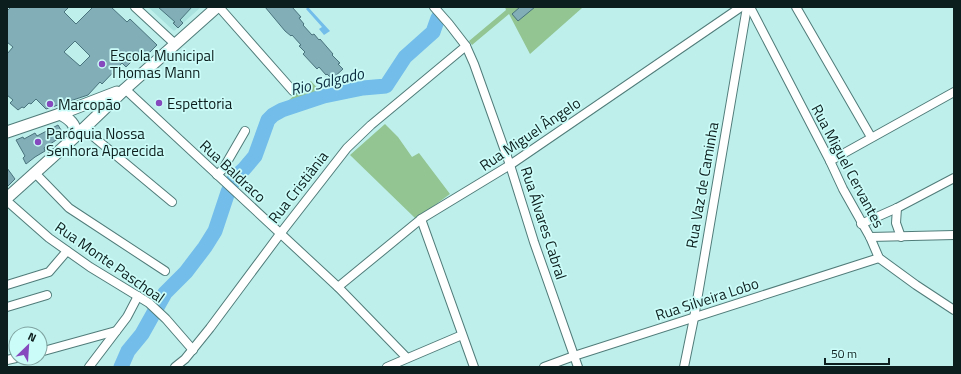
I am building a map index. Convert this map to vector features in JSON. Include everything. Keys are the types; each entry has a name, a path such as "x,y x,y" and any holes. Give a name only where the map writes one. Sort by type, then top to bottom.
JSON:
{"street":[{"path":"135,7 175,44"},
{"path":"7,198 125,89 218,7 293,91"},
{"name":"Rua Álvares Cabral","path":"434,7 466,46 474,64 510,165 534,242 578,367"},
{"name":"Rua Miguel Ângelo","path":"338,287 421,219 510,165 741,7"},
{"name":"Rua Miguel Cervantes","path":"748,7 830,161 843,189 870,237 879,258"},
{"name":"Rua Vaz de Caminha","path":"684,367 694,318 748,7"},
{"path":"796,7 871,137"},
{"name":"Rua Cristiânia","path":"175,367 193,350 336,161 354,141 466,46"},
{"path":"7,132 60,114 125,89"},
{"name":"Rua Baldraco","path":"125,89 338,287 407,358"},
{"path":"830,161 954,92"},
{"path":"60,114 172,202"},
{"path":"219,177 245,131"},
{"path":"35,173 69,208 165,271"},
{"path":"862,224 897,208 954,178"},
{"name":"Rua Monte Paschoal","path":"7,201 49,238 90,267 149,304 166,319 193,350"},
{"path":"897,208 896,223 901,237"},
{"path":"421,219 474,367"},
{"path":"870,237 954,235"},
{"path":"7,285 49,272 68,251"},
{"path":"879,258 954,310"},
{"name":"Rua Silveira Lobo","path":"544,367 879,258"},
{"path":"7,307 47,295"},
{"path":"89,367 127,317 138,296"},
{"path":"48,350 116,331"},
{"path":"387,367 462,335"}],"shaded area":[{"path":"148,7 201,7 174,31"},
{"path":"308,7 330,31 324,35 319,29 322,27 306,9"}],"green space":[{"path":"505,7 582,8 530,54 509,14 472,45 469,41 506,10"},
{"path":"311,81 327,99 301,110 299,108 273,119 270,122 268,128 270,131 263,145 260,156 259,155 236,183 233,179 248,160 250,161 255,153 253,151 263,126 260,121 279,106 281,107"},
{"path":"385,124 398,137 412,157 419,153 450,194 416,219 350,155"}],"building":[{"path":"11,7 69,7 64,12 76,24 93,7 111,7 127,22 130,19 157,45 148,54 145,52 135,61 134,59 126,67 122,63 102,84 100,82 88,95 46,109 36,99 31,104 29,103 24,108 22,107 18,110 10,103 13,100 7,95 7,54 13,47 7,42 7,11","holes":["75,41 90,56 80,66 64,52"]},
{"path":"158,7 192,7 180,20 183,23 178,28 173,23 175,22"},
{"path":"265,7 292,7 301,17 299,18 304,24 303,25 312,35 314,34 319,40 320,39 340,63 338,64 343,69 332,79 319,67 317,69 303,54 305,52 299,46 301,45 292,35 291,36 285,31"},
{"path":"520,7 535,7 518,21 512,14"},
{"name":"Paróquia Nossa Senhora Aparecida","path":"58,125 64,135 44,148 45,151 26,164 23,158 25,156 16,140 23,137 24,139 35,133 37,136"},
{"path":"7,168 15,179 7,187"}],"waterway":[{"name":"Rio Salgado","path":"121,367 128,351 142,334 165,293 186,272 215,231 228,192 235,177 255,156 268,120 282,110 324,96 363,88 386,86 405,57 433,32 438,18"}],"place":[{"name":"Escola Municipal Thomas Mann","path":"102,64"},
{"name":"Espettoria","path":"159,103"},
{"name":"Marcopão","path":"50,104"},
{"name":"Paróquia Nossa Senhora Aparecida","path":"38,142"}]}
